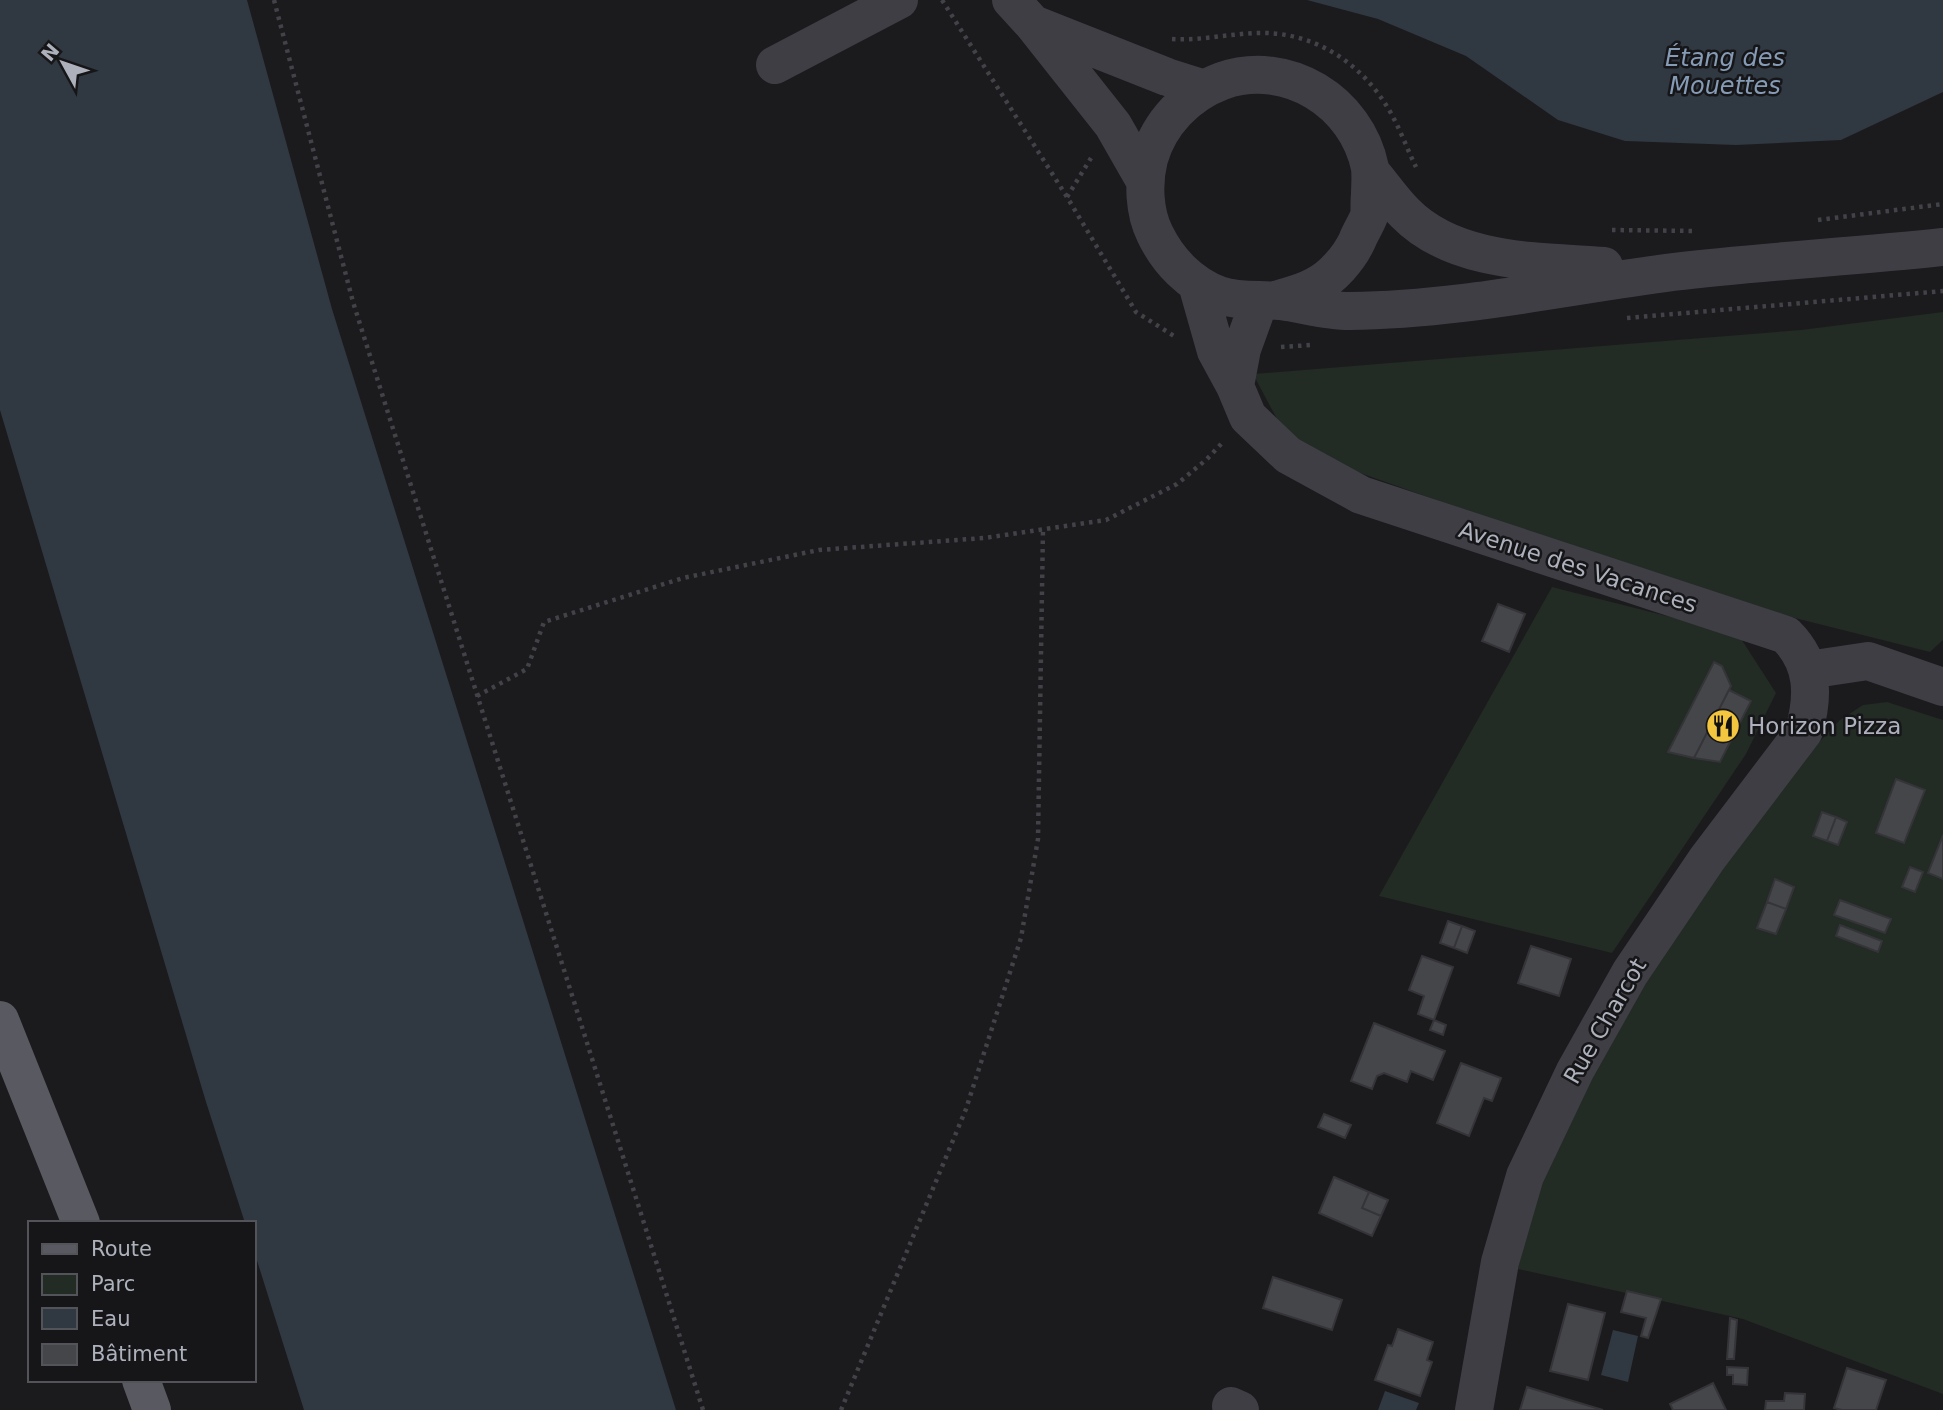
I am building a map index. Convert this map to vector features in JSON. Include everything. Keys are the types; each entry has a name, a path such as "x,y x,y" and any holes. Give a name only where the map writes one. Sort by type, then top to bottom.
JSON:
{"main road":[{"path":"0,1020 80,1221"},
{"path":"142,1382 152,1410"}],"street":[{"path":"775,65 898,0"},
{"path":"1022,12 1167,77 1205,89"},
{"path":"1022,12 1113,125 1145,181"},
{"path":"1241,401 1242,349 1267,301 1317,286 1350,256 1368,216 1371,172 1357,131 1336,106 1310,87 1290,79 1247,75 1225,80 1205,89 1170,117 1149,158 1145,181 1149,217 1163,250 1178,269 1197,284 1216,294 1237,300 1267,301 1345,311 1393,309 1471,301 1677,272 1943,247"},
{"path":"1371,172 1406,214 1425,229 1461,247 1515,259 1677,272"},
{"name":"Avenue des Vacances","path":"1197,284 1216,351 1241,401 1288,455 1361,495 1786,635 1796,645 1808,670"},
{"path":"1808,670 1868,662 1943,687"},
{"name":"Rue Charcot","path":"1474,1410 1500,1262 1525,1176 1575,1071 1630,973 1707,859 1804,731 1811,705 1808,670"}],"path":[{"path":"274,0 353,302 703,1410"},
{"path":"1170,39 1195,40 1267,33 1325,47 1352,65 1372,85 1393,117 1421,178"},
{"path":"1811,220 1943,204"},
{"path":"1599,229 1706,231"},
{"path":"477,696 527,669 544,622 683,578 819,550 984,538 1106,520 1177,484 1207,459 1241,401"},
{"path":"841,1410 966,1109 1021,938 1038,839 1043,529"}],"green space":[{"path":"1943,312 1943,640 1930,652 1783,615 1565,546 1293,449 1253,374 1801,330"},
{"path":"1552,587 1738,634 1776,693 1746,754 1612,953 1379,896"},
{"path":"1887,702 1943,720 1943,1394 1743,1319 1518,1269 1529,1209 1610,1029 1785,778 1840,720 1863,705"}],"water":[{"path":"0,0 247,0 332,309 676,1410 304,1410 256,1257 256,1221 244,1221 206,1102 0,410"},
{"name":"Étang des Mouettes","path":"1307,0 1943,0 1943,92 1841,140 1736,145 1625,141 1558,120 1466,56 1378,19"},
{"path":"1613,1330 1638,1336 1628,1382 1601,1375"},
{"path":"1385,1391 1419,1403 1416,1410 1378,1410"}],"building":[{"path":"1498,604 1525,614 1509,652 1482,641"},
{"path":"1714,662 1722,666 1731,686 1694,758 1668,752"},
{"path":"1729,690 1751,701 1720,762 1694,758"},
{"path":"1896,779 1925,790 1904,843 1876,833"},
{"path":"1822,812 1836,817 1827,841 1813,836"},
{"path":"1836,817 1847,822 1838,845 1827,841"},
{"path":"1943,835 1943,879 1928,873"},
{"path":"1910,867 1923,872 1915,892 1902,887"},
{"path":"1775,879 1794,887 1786,909 1767,902"},
{"path":"1840,900 1891,919 1885,933 1834,915"},
{"path":"1767,902 1786,909 1776,934 1757,928"},
{"path":"1448,921 1462,926 1454,948 1440,943"},
{"path":"1840,925 1882,941 1878,952 1836,936"},
{"path":"1462,926 1475,931 1467,953 1454,948"},
{"path":"1531,946 1571,959 1559,996 1518,983"},
{"path":"1422,956 1453,967 1434,1020 1418,1014 1424,996 1409,990"},
{"path":"1434,1020 1446,1025 1443,1035 1430,1030"},
{"path":"1374,1023 1445,1051 1433,1080 1411,1071 1407,1082 1384,1073 1377,1076 1372,1089 1351,1081"},
{"path":"1461,1063 1501,1078 1492,1101 1484,1098 1469,1136 1437,1123"},
{"path":"1324,1114 1351,1125 1345,1138 1318,1127"},
{"path":"1334,1177 1369,1192 1362,1208 1381,1216 1372,1236 1319,1213"},
{"path":"1369,1192 1388,1200 1381,1216 1362,1208"},
{"path":"1273,1277 1342,1300 1332,1330 1263,1308"},
{"path":"1627,1291 1661,1299 1648,1338 1641,1336 1646,1318 1621,1312"},
{"path":"1568,1304 1605,1313 1588,1380 1550,1371"},
{"path":"1730,1318 1737,1320 1734,1359 1727,1359"},
{"path":"1398,1329 1433,1342 1427,1360 1432,1362 1420,1396 1375,1380 1388,1345 1392,1346"},
{"path":"1727,1367 1748,1368 1747,1385 1733,1384 1733,1375 1727,1375"},
{"path":"1847,1368 1886,1380 1876,1410 1834,1408"},
{"path":"1713,1383 1726,1410 1673,1410 1670,1404"},
{"path":"1527,1387 1566,1399 1603,1410 1520,1410"},
{"path":"1785,1393 1805,1394 1804,1410 1765,1410 1766,1401 1784,1401"}],"place":[{"name":"Horizon Pizza","path":"1723,726"}]}
